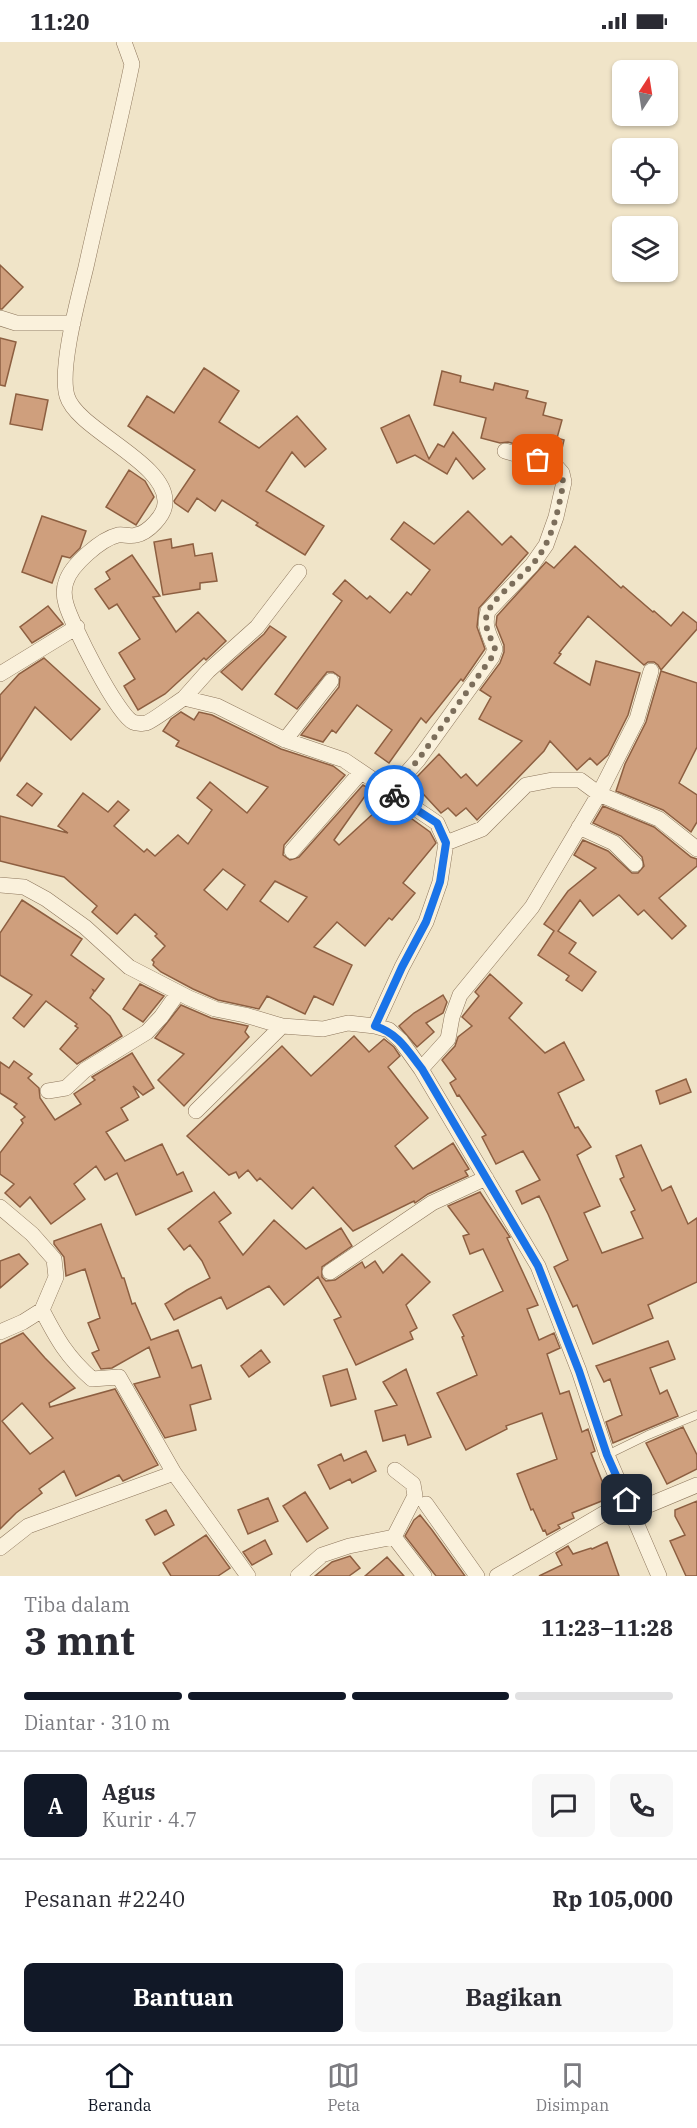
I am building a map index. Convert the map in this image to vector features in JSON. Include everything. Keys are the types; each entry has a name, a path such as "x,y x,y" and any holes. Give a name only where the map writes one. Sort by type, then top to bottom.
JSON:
{"street":[{"path":"124,42 132,64 73,323 65,384 68,398 82,416 118,443 159,482 165,494 166,506 157,520 147,529 138,535 119,535 103,542 75,567 66,579 64,592 67,607 103,681 124,715 133,722 146,723 184,698 208,671 257,627 299,572"},
{"path":"0,318 16,323 73,323"},
{"path":"390,792 418,760 492,657 495,649 487,632 485,620 488,611 542,552 556,517 564,482 562,473 555,465 505,451"},
{"path":"0,674 77,627"},
{"path":"422,1069 448,1039 452,1017 460,995 532,907 599,794 637,719 651,671"},
{"path":"285,741 331,681"},
{"path":"184,698 217,706 285,741 344,760 437,823 446,843 440,882 426,922 375,1026"},
{"path":"292,851 361,772"},
{"path":"446,843 482,829 526,785 552,780 580,780 599,794 659,819 697,849"},
{"path":"579,827 614,843 635,864"},
{"path":"0,885 24,887 85,927 129,967 177,993 215,1009 282,1026 323,1029 348,1023 375,1026 389,1030 401,1041 422,1069 538,1266 579,1371 607,1455 659,1576"},
{"path":"48,1091 66,1088 85,1070 147,1032 161,1017 177,993"},
{"path":"196,1111 282,1026"},
{"path":"330,1272 432,1203 486,1178"},
{"path":"0,1207 32,1234 54,1259 56,1277 42,1310 23,1322 0,1332"},
{"path":"42,1310 57,1339 74,1363 92,1379 118,1377 174,1473 248,1576"},
{"path":"394,1537 416,1496 413,1484 395,1470"},
{"path":"0,1548 28,1526 174,1473"},
{"path":"497,1576 630,1506 697,1485"},
{"path":"426,1504 477,1576"},
{"path":"298,1576 322,1555 349,1546 394,1537"},
{"path":"394,1537 424,1576"}],"lane":[{"path":"607,1455 697,1415"}],"building":[{"path":"0,265 23,287 2,309 0,309"},
{"path":"0,338 16,342 5,386 0,385"},
{"path":"204,368 239,391 219,422 259,448 297,416 326,449 305,467 292,452 266,491 324,526 305,555 256,525 258,523 222,500 215,511 197,498 188,512 175,503 174,501 195,470 128,426 147,396 174,413"},
{"path":"442,371 461,376 460,382 493,390 495,383 528,391 526,398 546,403 543,415 562,420 557,438 564,440 560,457 508,442 500,443 481,438 486,418 434,405"},
{"path":"16,394 48,400 42,430 10,424"},
{"path":"409,415 429,459 438,444 444,447 453,432 485,469 473,479 456,458 447,474 415,455 397,463 381,428"},
{"path":"129,470 145,481 154,497 136,525 106,507"},
{"path":"468,511 502,545 511,536 528,553 479,608 477,627 485,649 463,681 461,679 426,723 421,718 389,763 375,753 392,730 357,705 336,733 332,730 323,742 301,735 339,687 340,677 333,672 327,672 297,709 275,694 342,601 333,594 345,580 367,599 370,596 390,613 407,592 411,595 430,570 391,539 404,522 434,544"},
{"path":"42,516 86,531 80,548 70,558 62,556 52,583 22,572"},
{"path":"171,539 172,548 193,544 195,556 212,553 217,581 200,583 200,589 163,595 154,542"},
{"path":"575,546 621,588 623,586 671,626 683,612 697,623 697,629 661,670 654,662 644,665 588,616 559,653 561,654 554,663 590,685 596,661 640,673 628,715 608,755 597,765 590,758 577,770 550,741 544,751 477,820 466,808 456,816 448,808 441,813 412,782 439,754 461,778 466,774 477,786 522,741 479,719 491,697 480,690 500,663 504,652 504,645 496,625 497,616 546,562 554,568"},
{"path":"132,555 160,596 153,597 176,632 198,612 226,641 165,694 138,710 124,686 135,679 119,653 140,639 117,604 109,609 95,589 110,579 106,572"},
{"path":"48,606 63,624 32,643 20,627"},
{"path":"270,626 286,637 242,690 221,672"},
{"path":"44,658 100,709 71,740 35,707 0,761 0,695 19,674"},
{"path":"661,671 697,683 697,747 679,783 697,795 697,822 691,832 663,810 616,791 625,764 646,722"},
{"path":"181,712 194,720 199,712 212,715 281,749 333,766 345,775 284,845 283,855 290,860 299,857 363,785 370,789 334,840 339,845 387,801 430,832 436,843 403,883 415,893 392,920 389,918 365,946 337,922 314,947 352,965 333,1005 314,996 305,1014 267,996 259,1009 218,1000 161,972 153,965 152,960 165,946 155,936 157,934 135,914 117,934 92,912 97,906 64,877 0,861 0,816 68,833 58,826 83,793 108,812 118,801 129,810 114,826 144,852 147,849 155,856 178,835 188,844 212,810 197,798 210,782 247,813 268,787 176,746 179,741 163,731 171,719","holes":["223,869 245,885 227,910 204,890","275,881 307,897 288,922 260,901"]},
{"path":"27,783 42,794 32,806 17,795"},
{"path":"603,806 654,827 691,857 697,859 697,866 659,898 686,926 672,939 644,910 638,915 619,895 593,916 580,900 558,931 576,943 569,953 596,972 582,991 566,980 569,976 538,955 554,931 544,924 568,891 596,868 574,855 583,840 608,851 632,873 638,873 644,866 642,857 621,836 593,823"},
{"path":"22,900 82,939 71,955 104,979 95,991 93,990 90,998 110,1016 122,1036 77,1064 60,1049 78,1028 75,1026 77,1024 46,1001 24,1027 13,1018 32,995 0,975 0,933"},
{"path":"490,974 522,1003 509,1018 545,1053 564,1042 584,1080 558,1093 575,1128 578,1127 591,1147 577,1155 600,1206 584,1213 602,1253 643,1238 631,1212 635,1210 620,1179 624,1177 616,1156 641,1145 662,1191 671,1186 688,1224 697,1218 697,1282 648,1305 653,1318 593,1344 577,1305 573,1307 554,1267 568,1260 539,1196 522,1204 516,1191 540,1180 523,1151 496,1164 482,1137 486,1135 459,1095 457,1096 450,1083 456,1079 442,1060 455,1046 458,1037 472,1026 462,1017 479,996 475,992"},
{"path":"140,984 164,996 143,1022 123,1009"},
{"path":"443,995 447,1002 443,1013 426,1023 434,1032 417,1047 399,1026 414,1013"},
{"path":"181,1005 211,1018 248,1026 245,1032 249,1037 184,1106 158,1080 184,1054 155,1038"},
{"path":"354,1036 369,1052 384,1039 394,1047 400,1056 388,1067 428,1118 395,1146 413,1169 453,1143 469,1169 465,1171 468,1176 353,1231 313,1187 292,1209 260,1178 257,1181 248,1170 239,1178 236,1172 229,1175 187,1136 282,1046 311,1076"},
{"path":"132,1053 154,1088 143,1095 133,1086 139,1097 121,1108 128,1120 106,1132 125,1161 162,1144 177,1175 183,1172 192,1191 136,1215 117,1173 105,1180 96,1166 74,1184 85,1199 51,1224 30,1197 20,1207 5,1193 14,1184 0,1174 0,1153 25,1117 14,1107 17,1104 0,1093 0,1062 9,1068 14,1061 32,1074 28,1078 39,1088 40,1098 55,1120 81,1104 74,1094 95,1080 92,1077"},
{"path":"686,1079 691,1092 660,1104 656,1091"},
{"path":"214,1192 231,1213 219,1222 243,1255 274,1220 306,1249 341,1228 352,1246 322,1267 322,1277 326,1281 335,1280 362,1262 365,1268 375,1261 383,1273 402,1254 430,1282 406,1305 417,1328 410,1332 413,1339 356,1365 334,1320 341,1317 318,1277 284,1305 269,1286 227,1309 221,1297 174,1320 165,1304 210,1278 202,1261 190,1245 184,1250 168,1229"},
{"path":"480,1192 510,1237 507,1238 538,1305 527,1309 539,1340 554,1333 560,1348 547,1354 560,1394 569,1391 582,1432 588,1429 595,1451 591,1453 604,1486 609,1484 614,1496 572,1513 574,1518 558,1525 560,1528 547,1535 533,1509 531,1510 517,1474 557,1459 542,1413 506,1426 507,1429 466,1450 437,1393 477,1375 462,1337 464,1336 453,1315 503,1291 483,1249 470,1254 463,1236 469,1234 448,1206"},
{"path":"101,1224 122,1278 124,1278 132,1304 135,1303 151,1340 178,1330 192,1368 201,1365 211,1399 190,1405 196,1430 165,1438 134,1384 160,1377 149,1347 112,1368 101,1369 92,1353 99,1350 88,1323 100,1318 85,1269 66,1276 64,1257 54,1241"},
{"path":"19,1254 28,1264 0,1288 0,1261"},
{"path":"23,1333 75,1388 49,1403 50,1407 115,1389 158,1465 123,1481 119,1475 76,1496 64,1471 39,1489 42,1493 0,1529 0,1344","holes":["22,1403 53,1438 30,1454 2,1421"]},
{"path":"668,1341 675,1359 650,1368 660,1394 667,1390 678,1416 613,1443 606,1422 622,1415 610,1379 604,1382 596,1366"},
{"path":"261,1350 270,1362 249,1377 241,1366"},
{"path":"347,1369 356,1399 331,1406 323,1376"},
{"path":"406,1369 431,1437 408,1445 405,1435 383,1441 375,1411 397,1405 383,1382"},
{"path":"683,1427 697,1455 697,1469 667,1484 646,1443"},
{"path":"366,1451 376,1471 352,1483 350,1479 330,1489 318,1465 341,1454 344,1461"},
{"path":"305,1492 328,1528 307,1542 283,1506"},
{"path":"268,1498 278,1521 248,1534 238,1510"},
{"path":"697,1501 697,1576 686,1576 670,1541 685,1535 675,1516 675,1510"},
{"path":"166,1510 174,1525 155,1535 146,1520"},
{"path":"420,1515 465,1576 436,1576 405,1536 414,1520"},
{"path":"206,1535 230,1568 218,1576 171,1576 163,1563"},
{"path":"265,1540 272,1554 252,1565 243,1552"},
{"path":"607,1542 619,1576 539,1576 562,1565 556,1553 568,1546 573,1554"},
{"path":"350,1556 360,1568 349,1576 315,1576 332,1562"},
{"path":"387,1557 404,1576 365,1576"}],"way so far":[{"path":"394,795 390,792 418,760 492,657 495,649 487,632 485,620 490,607 532,565 546,545 556,517 564,482 562,473 555,465 538,460"}],"route":[{"path":"394,795 437,823 446,843 440,882 426,922 375,1026 389,1030 401,1041 422,1069 538,1266 579,1371 607,1455 627,1500"}]}
